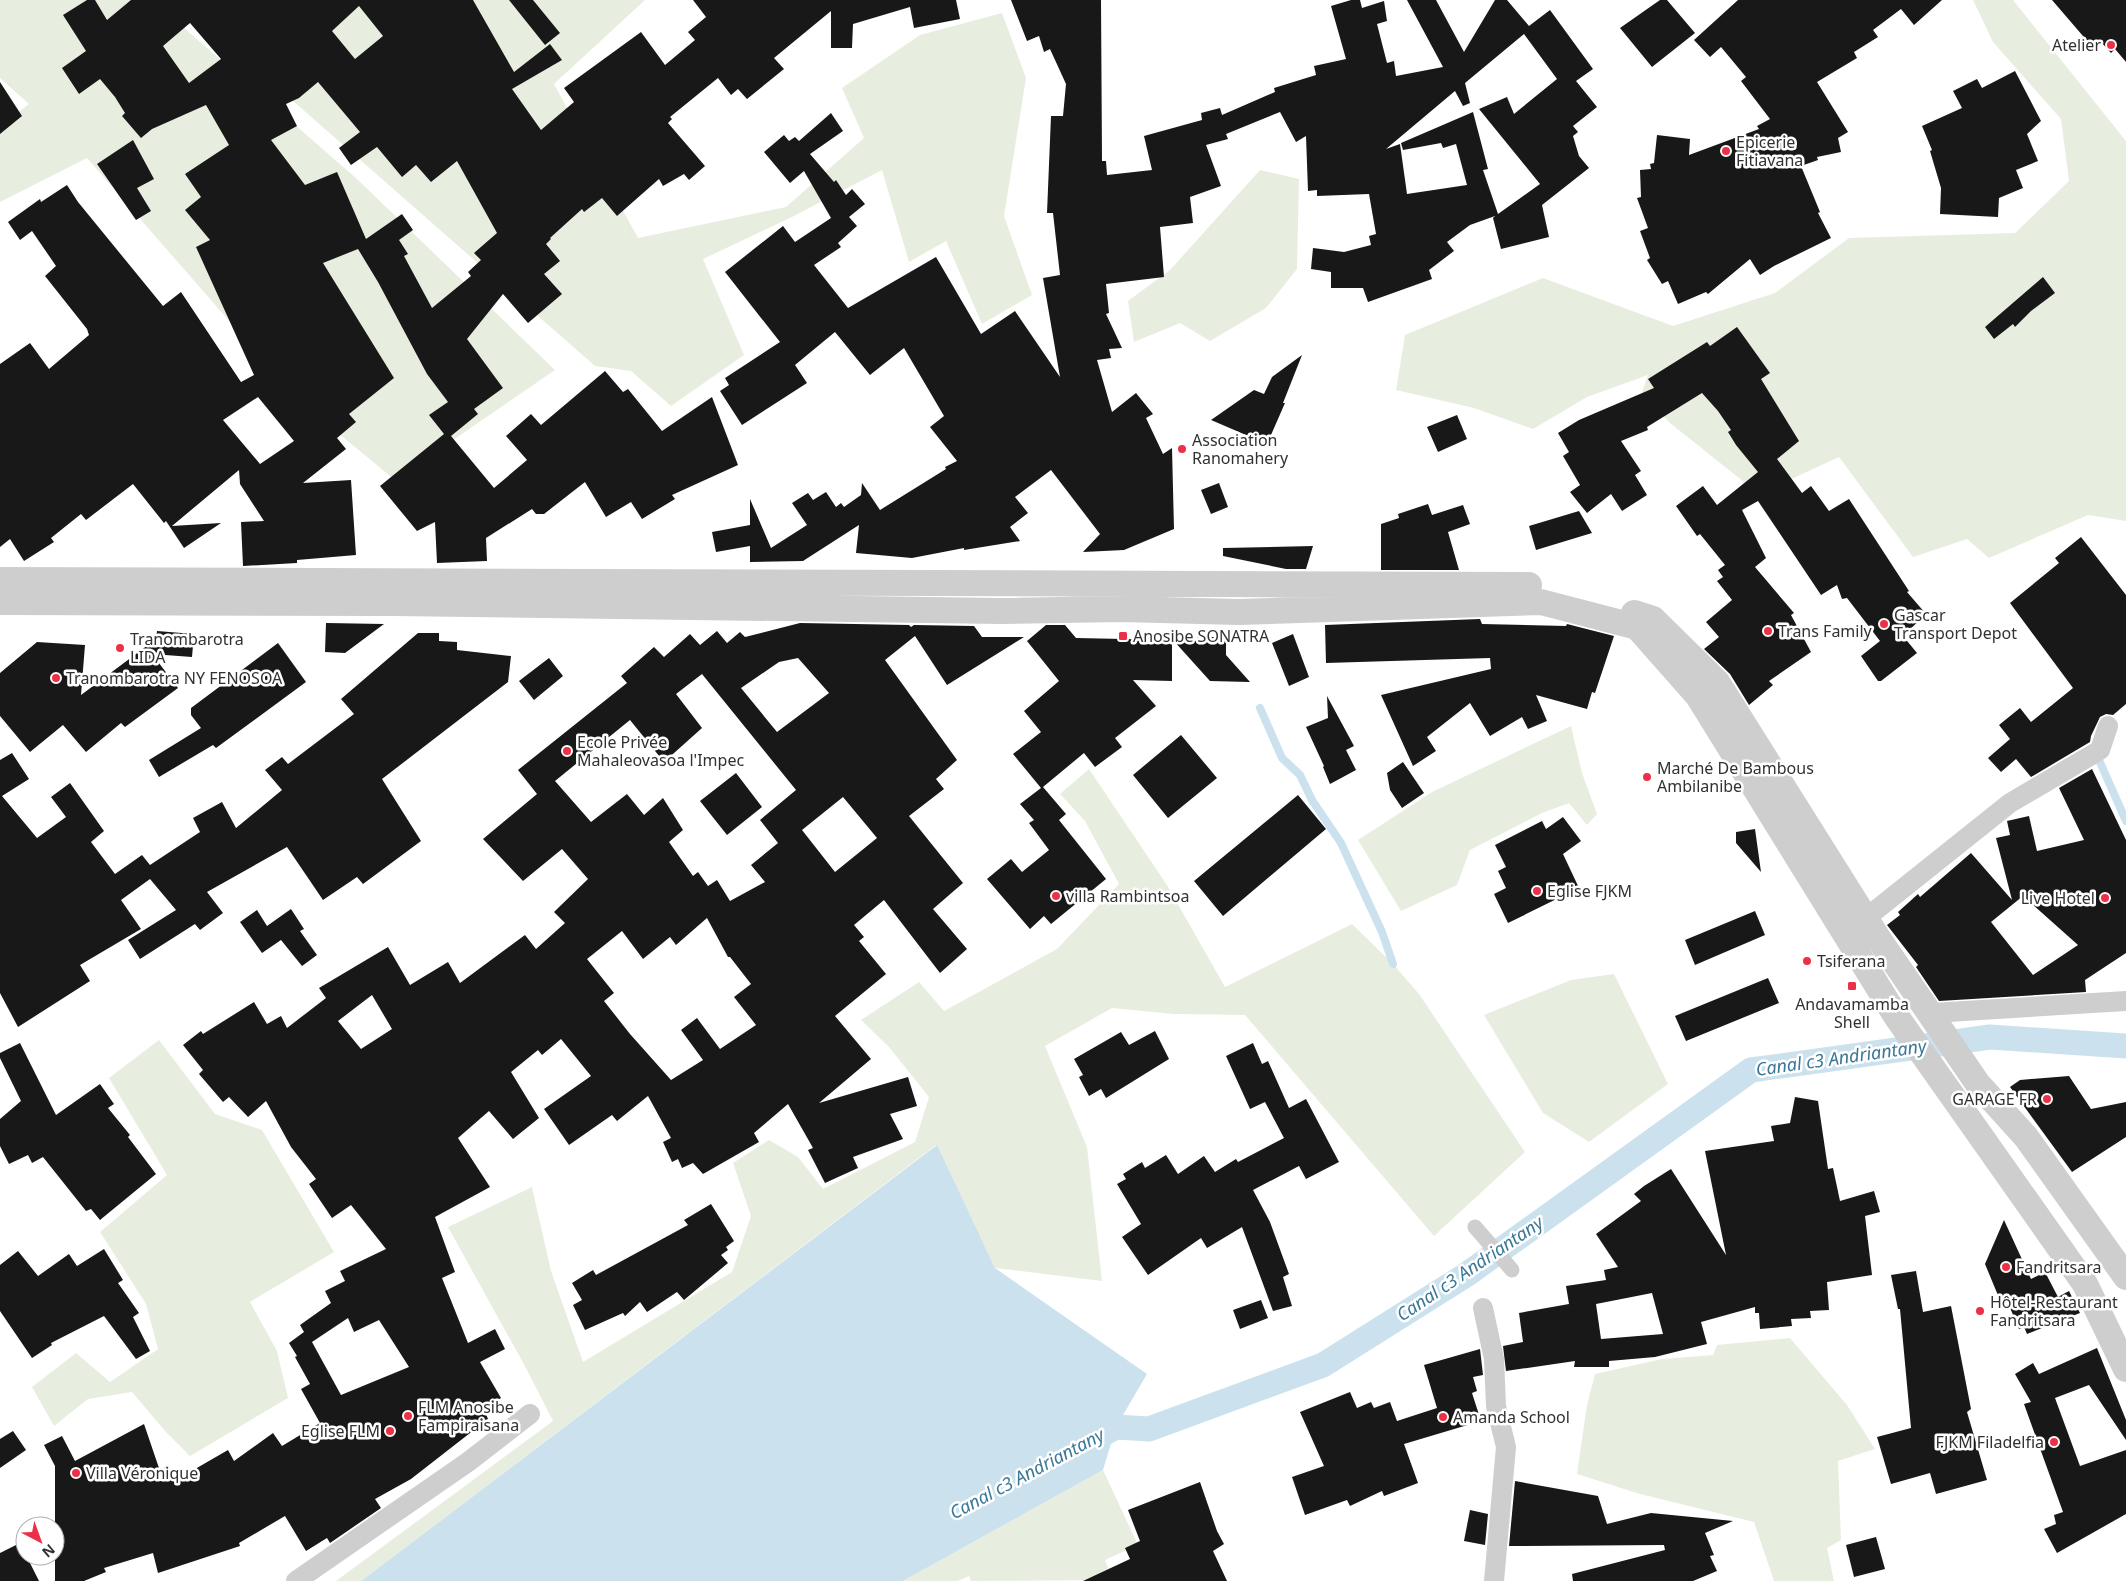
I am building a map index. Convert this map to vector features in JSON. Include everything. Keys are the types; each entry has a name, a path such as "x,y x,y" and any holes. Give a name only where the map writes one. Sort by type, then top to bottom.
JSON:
{"street":[{"path":"0,580 1543,585 1653,619 1717,682 1866,918 1935,1017 1978,1084 2026,1137 2126,1277"},
{"path":"0,602 411,604 1000,611 1122,609 1239,612 1541,602 1637,627 1698,696 1896,1016 2085,1284 2126,1369"},
{"path":"1866,918 2010,803 2100,750 2108,726"},
{"path":"1935,1017 2126,1001"},
{"path":"1475,1228 1512,1270"},
{"path":"1483,1308 1494,1358 1496,1406 1506,1447 1494,1581"},
{"path":"296,1581 468,1462 530,1414"}],"green space":[{"path":"0,0 152,0 357,179 555,370 395,480 299,401 87,158 0,202 0,126 29,104 0,78"},
{"path":"178,0 645,0 554,84 638,238 786,207 864,138 842,88 920,35 1002,13 1026,78 1004,216 1032,295 982,324 946,241 909,262 882,170 790,218 703,259 744,355 671,406 631,371 595,366"},
{"path":"1973,0 2013,0 2126,141 2126,521 2088,515 1989,558 1967,539 1913,557 1839,457 1759,494 1670,423 1642,392 1648,375 1587,397 1533,429 1474,408 1396,390 1405,335 1543,278 1673,326 1775,293 1849,238 2015,233 2069,181 2061,119 1993,42"},
{"path":"1260,170 1299,179 1297,269 1266,308 1210,341 1180,323 1134,342 1128,301 1170,270"},
{"path":"1571,726 1582,773 1597,814 1587,825 1569,803 1542,813 1470,850 1457,885 1401,911 1358,840 1432,792"},
{"path":"1089,769 1167,885 1225,987 1352,924 1393,964 1419,994 1525,1152 1434,1236 1245,1015 1173,1014 1112,1008 1045,1046 1087,1147 1102,1281 995,1268 936,1145 361,1581 336,1581 553,1421 448,1227 532,1187 551,1271 583,1362 732,1272 751,1216 733,1163 769,1140 798,1157 823,1189 915,1142 929,1097 889,1047 861,1020 919,982 944,1011 1057,949 1119,884 1085,821 1060,794"},
{"path":"1614,974 1668,1084 1589,1142 1543,1113 1484,1015 1571,980"},
{"path":"159,1040 215,1114 262,1130 334,1252 250,1302 277,1351 288,1398 190,1456 165,1431 132,1392 88,1399 54,1426 32,1387 76,1353 110,1382 158,1349 146,1304 100,1232 167,1175 109,1078"},
{"path":"1790,1338 1847,1405 1875,1449 1838,1461 1841,1540 1827,1548 1834,1581 1774,1581 1754,1522 1640,1494 1577,1474 1587,1405 1595,1374 1662,1359 1713,1355 1717,1345"},
{"path":"1103,1470 1138,1545 1105,1560 1113,1580 971,1581 969,1576 958,1581 903,1581"}],"water":[{"path":"937,1145 995,1268 1147,1374 1116,1427 1103,1470 903,1581 361,1581"}],"building":[{"path":"87,0 95,0 107,20 131,0 473,0 514,72 550,44 562,60 512,89 541,130 574,102 564,88 641,32 665,65 695,40 688,32 706,17 693,0 956,0 960,19 914,28 910,7 853,24 852,48 831,48 831,11 774,58 784,69 747,99 738,89 731,95 718,78 670,117 672,119 668,123 705,166 689,180 684,174 663,186 659,179 617,216 602,198 584,212 582,209 550,238 546,244 560,261 544,274 562,294 528,323 503,294 467,339 503,388 474,409 478,414 451,436 494,488 527,460 506,436 531,414 541,425 605,371 623,392 628,389 662,431 712,397 738,465 672,495 675,499 642,519 631,502 606,517 585,482 544,514 536,514 532,509 486,538 487,561 437,563 435,522 417,531 380,486 444,434 429,415 448,402 427,374 378,282 358,249 323,263 394,378 349,414 356,422 337,438 346,449 303,483 351,480 356,555 297,560 297,563 243,566 241,522 264,521 240,484 239,470 172,526 221,523 184,548 166,521 164,523 133,484 86,520 81,514 51,538 54,542 24,561 10,539 0,547 0,364 30,343 49,369 89,335 87,329 45,276 56,266 32,231 20,240 8,222 40,199 41,202 67,185 78,202 163,306 181,292 241,382 254,375 196,247 210,240 185,210 201,197 185,174 229,145 206,105 152,129 141,138 122,116 125,113 100,79 79,94 62,68 86,51 63,15","holes":["359,6 383,36 355,59 332,31","190,23 221,59 189,83 163,46","318,82 360,132 339,148 351,165 377,147 402,177 416,165 431,182 457,161 497,233 474,253 481,260 468,272 471,276 432,308 404,256 408,254 399,240 413,230 402,214 366,239 337,172 305,185 271,140 297,126 286,104 299,98","258,397 294,441 260,464 223,420"]},
{"path":"509,0 533,0 560,33 545,45"},
{"path":"1011,0 1101,0 1102,161 1106,161 1107,175 1152,170 1144,136 1202,120 1201,113 1220,108 1222,115 1275,92 1274,88 1316,75 1314,66 1346,59 1331,6 1351,0 1360,0 1362,8 1384,1 1387,21 1377,24 1387,63 1394,61 1396,76 1443,67 1407,0 1436,0 1464,52 1495,0 1507,0 1529,26 1550,10 1593,69 1576,81 1597,107 1573,126 1578,132 1573,136 1579,156 1589,168 1542,205 1549,237 1501,249 1493,218 1495,216 1470,225 1447,242 1454,251 1429,270 1432,279 1368,302 1363,288 1331,288 1331,272 1311,269 1313,248 1344,252 1371,245 1369,236 1376,234 1369,194 1317,196 1317,190 1308,191 1306,136 1296,142 1280,112 1226,134 1228,139 1206,145 1221,186 1190,197 1193,223 1160,227 1164,277 1106,284 1109,313 1106,314 1122,348 1109,349 1111,358 1097,360 1112,412 1136,393 1153,414 1146,418 1163,454 1172,448 1174,529 1124,550 1083,552 1100,534 1051,470 1015,497 1028,513 1010,527 1020,541 964,550 964,548 912,558 856,553 859,525 803,561 750,562 750,546 716,552 712,532 750,525 750,499 771,548 807,525 792,503 808,493 813,500 826,492 836,507 841,503 844,507 861,495 862,483 880,510 957,461 930,427 944,416 904,348 870,375 835,332 795,365 807,383 742,425 720,391 729,385 725,378 780,342 725,272 783,226 795,242 831,218 804,171 790,183 764,152 784,135 789,141 795,137 799,141 831,113 843,131 810,154 834,182 836,180 846,195 852,189 865,204 849,217 857,226 838,243 841,247 814,265 848,308 936,257 981,334 1015,311 1060,377 1043,278 1060,275 1053,213 1047,213 1051,116 1063,116 1066,84 1050,49 1044,52 1039,36 1027,41","holes":["1524,34 1557,79 1514,114 1507,97 1479,109 1540,184 1498,214 1483,170 1488,169 1473,112 1401,143 1403,150 1441,143 1443,148 1456,144 1467,185 1407,194 1400,144 1386,149 1455,91 1463,106 1470,103 1465,83"]},
{"path":"1660,0 1667,0 1695,33 1652,67 1620,28"},
{"path":"1738,0 1942,0 1914,25 1901,9 1873,30 1878,37 1854,52 1857,58 1817,82 1848,132 1838,138 1841,152 1817,157 1818,160 1801,166 1820,212 1818,213 1831,238 1774,266 1760,275 1750,259 1708,294 1706,292 1678,304 1668,281 1662,284 1647,260 1650,258 1640,231 1648,228 1637,198 1641,197 1640,170 1651,169 1650,164 1654,163 1657,135 1690,139 1689,155 1759,129 1757,126 1770,119 1741,81 1746,77 1721,47 1710,57 1694,40"},
{"path":"2052,0 2126,0 2126,62 2115,49 2111,53 2102,43 2095,50"},
{"path":"2015,71 2041,121 2027,134 2038,161 2016,170 2023,188 1999,198 1998,217 1940,214 1941,188 1930,151 1932,150 1922,126 1962,108 1953,91 1977,79 1982,88"},
{"path":"0,82 22,116 0,134"},
{"path":"133,140 154,179 137,188 151,211 136,220 97,164"},
{"path":"2043,277 2055,293 2031,311 2015,327 2013,324 1994,339 1985,327"},
{"path":"1737,327 1770,373 1761,379 1799,441 1777,459 1802,493 1811,486 1829,511 1849,499 1909,591 1907,592 1926,614 1903,636 1917,653 1881,681 1878,681 1861,656 1880,641 1847,598 1842,599 1837,585 1821,595 1758,501 1742,510 1766,558 1755,567 1794,613 1791,615 1811,652 1769,681 1773,685 1749,705 1730,674 1704,649 1719,637 1706,622 1732,600 1717,581 1723,577 1718,570 1725,565 1700,534 1697,536 1676,506 1703,486 1717,505 1758,472 1736,445 1728,432 1731,430 1718,411 1702,393 1647,427 1648,430 1621,441 1641,471 1635,475 1647,495 1622,511 1611,494 1587,513 1570,492 1580,485 1563,456 1569,452 1558,433 1579,420 1654,388 1648,379 1707,342 1710,346"},
{"path":"1302,355 1283,403 1285,403 1267,444 1211,420 1254,390 1264,394 1272,377"},
{"path":"1457,415 1467,439 1438,452 1427,427"},
{"path":"1219,483 1228,507 1211,514 1201,490"},
{"path":"1428,504 1432,515 1463,505 1470,524 1448,532 1459,570 1381,570 1381,524 1399,518 1398,514"},
{"path":"1579,511 1592,533 1536,550 1529,526"},
{"path":"2081,537 2126,595 2126,704 2113,715 2106,714 2100,717 2090,742 2031,777 2016,759 2001,772 1988,758 2010,739 1999,725 2020,708 2031,722 2073,688 2010,603 2059,563 2055,558"},
{"path":"1313,546 1306,569 1286,569 1223,556 1223,548"},
{"path":"1480,619 1482,624 1566,626 1567,624 1614,636 1595,693 1592,692 1587,709 1536,695 1547,721 1528,729 1522,717 1490,736 1470,703 1427,737 1436,751 1413,766 1381,695 1491,669 1490,658 1326,663 1325,625"},
{"path":"326,623 384,624 345,653 325,652"},
{"path":"800,623 909,625 911,627 914,625 974,626 982,637 1024,637 947,685 915,636 885,660 957,760 936,779 944,789 909,816 963,883 933,909 967,949 940,973 884,900 854,925 864,937 859,941 886,974 835,1016 871,1059 819,1103 908,1077 917,1106 890,1114 903,1139 853,1157 858,1168 825,1183 808,1150 813,1148 788,1104 754,1133 759,1142 703,1174 693,1163 682,1168 678,1159 672,1162 663,1142 671,1138 648,1096 617,1121 612,1115 569,1145 544,1109 591,1076 561,1039 542,1055 538,1050 511,1072 539,1118 513,1139 489,1111 458,1138 490,1187 435,1217 455,1272 442,1278 468,1343 495,1329 505,1349 480,1362 501,1398 484,1409 488,1419 411,1479 375,1499 381,1508 330,1543 327,1538 306,1551 285,1516 239,1543 240,1546 158,1573 153,1553 104,1568 106,1572 84,1581 55,1581 55,1566 65,1566 65,1516 55,1516 55,1466 44,1445 62,1436 75,1461 144,1424 160,1471 167,1466 176,1480 228,1450 234,1461 273,1433 282,1446 320,1423 301,1389 310,1384 289,1343 304,1332 300,1325 331,1303 325,1291 345,1281 340,1271 386,1249 351,1205 332,1218 309,1184 316,1179 291,1147 266,1101 248,1117 229,1097 223,1102 199,1074 203,1070 183,1045 201,1031 203,1034 254,1002 267,1024 281,1016 287,1028 326,998 319,988 388,947 410,985 448,962 460,983 525,935 536,949 565,923 554,912 588,879 562,849 523,881 483,839 537,794 518,770 627,683 621,676 654,647 664,657 690,634 700,645 717,631 727,643 740,632 745,637","holes":["798,658 829,693 777,732 741,688 779,662","702,674 796,790 760,820 778,843 751,865 765,882 730,901 717,880 708,886 698,872 693,876 669,842 683,830 663,798 644,815 627,794 591,822 555,781 630,720 664,762 702,728 676,694","843,797 877,838 835,872 802,830","707,918 728,957 730,957 751,984 734,997 756,1025 720,1049 697,1018 681,1030 703,1060 671,1080 630,1034 604,1001 614,993 587,959 622,931 643,959 670,937 676,945","372,995 392,1029 361,1049 338,1021","348,1318 354,1332 379,1320 409,1367 341,1395 312,1342"]},
{"path":"1046,625 1065,625 1076,638 1172,640 1172,681 1133,680 1156,706 1115,738 1122,747 1095,767 1084,753 1043,787 1066,814 1059,820 1106,879 1051,924 1044,916 1030,929 987,879 1011,859 1022,872 1049,850 1029,823 1034,820 1020,804 1041,788 1013,754 1041,732 1024,711 1059,681 1027,641"},
{"path":"157,631 194,634 192,657 152,654 178,688 125,727 121,723 86,752 63,725 30,752 0,716 0,673 37,642 85,645 81,695 156,639"},
{"path":"418,633 439,633 439,641 457,642 457,650 511,656 508,682 382,779 421,841 363,884 357,877 323,900 287,847 207,892 223,913 200,930 195,924 140,959 128,940 176,910 150,879 121,900 141,929 80,965 90,981 18,1027 0,993 0,760 12,753 29,779 2,796 37,838 66,817 51,797 70,783 104,831 91,842 115,874 142,855 150,865 200,832 193,818 222,802 236,828 282,790 265,770 282,757 288,764 354,714 341,699"},
{"path":"1293,634 1309,677 1289,686 1272,643"},
{"path":"1198,636 1226,638 1226,655 1250,682 1210,681 1173,640 1197,641"},
{"path":"278,643 306,682 216,748 213,745 159,777 149,760 201,728 191,715 191,708"},
{"path":"549,658 563,676 534,700 519,681"},
{"path":"1327,696 1354,746 1346,750 1356,770 1330,784 1306,727 1328,718"},
{"path":"1181,735 1217,778 1168,818 1133,775"},
{"path":"1403,762 1424,793 1402,808 1390,790 1387,773"},
{"path":"2092,769 2126,840 2126,953 2085,980 2086,992 1939,1001 1916,967 1918,965 1887,925 1900,915 1898,912 1918,894 1920,897 1971,853 2012,900 1996,838 2010,835 2007,821 2029,816 2037,851 2084,840 2059,788","holes":["2023,896 2078,945 2033,975 1991,922"]},
{"path":"736,773 762,807 727,835 700,801"},
{"path":"1298,795 1326,829 1223,916 1194,881"},
{"path":"1563,817 1581,841 1563,854 1579,888 1508,923 1494,894 1506,888 1498,871 1506,867 1495,845 1542,821 1546,829"},
{"path":"1755,829 1761,872 1736,843 1736,832"},
{"path":"291,909 304,929 300,931 317,955 302,966 281,940 262,953 240,922 257,910 267,926"},
{"path":"1755,911 1765,935 1695,965 1685,940"},
{"path":"1768,978 1779,1003 1686,1041 1675,1016"},
{"path":"1155,1031 1169,1059 1106,1098 1101,1089 1089,1096 1079,1077 1083,1075 1074,1059 1121,1032 1129,1045"},
{"path":"20,1043 56,1115 100,1084 114,1104 108,1108 130,1135 128,1137 156,1174 100,1220 91,1209 86,1211 43,1157 32,1163 28,1155 9,1164 0,1146 0,1119 21,1101 0,1058 0,1053"},
{"path":"1253,1043 1262,1064 1268,1061 1289,1108 1306,1099 1339,1162 1306,1179 1299,1166 1253,1190 1270,1222 1289,1274 1283,1277 1292,1306 1273,1311 1242,1227 1207,1248 1201,1238 1148,1275 1122,1237 1141,1224 1117,1184 1126,1179 1123,1174 1142,1162 1145,1168 1166,1155 1178,1174 1204,1156 1215,1172 1236,1159 1238,1162 1284,1138 1265,1102 1250,1109 1226,1056"},
{"path":"2069,1076 2091,1109 2126,1102 2126,1137 2072,1172 2010,1087 2020,1080"},
{"path":"1795,1097 1818,1101 1828,1169 1833,1168 1840,1201 1874,1191 1880,1212 1865,1216 1872,1275 1827,1282 1829,1310 1810,1311 1811,1318 1791,1319 1792,1326 1760,1329 1759,1313 1755,1313 1755,1307 1701,1322 1707,1344 1655,1357 1609,1361 1609,1367 1574,1367 1575,1361 1506,1371 1503,1346 1523,1342 1519,1313 1569,1304 1566,1286 1606,1280 1604,1270 1618,1267 1596,1234 1641,1201 1634,1194 1671,1169 1726,1255 1705,1151 1774,1141 1771,1126 1790,1123","holes":["1652,1293 1663,1334 1601,1339 1596,1304"]},
{"path":"711,1204 734,1241 726,1247 728,1250 721,1255 728,1263 684,1300 677,1292 647,1312 640,1302 625,1316 623,1313 585,1330 573,1305 582,1300 572,1283 593,1270 596,1275 688,1225 684,1220"},
{"path":"2004,1220 2031,1279 2045,1272 2058,1297 2069,1291 2080,1313 2027,1334 2024,1327 2019,1329 2008,1303 2002,1305 1985,1264"},
{"path":"104,1249 123,1280 118,1283 139,1313 133,1317 150,1351 136,1359 104,1316 51,1343 52,1345 32,1358 0,1311 0,1265 18,1251 38,1276 69,1254 77,1266"},
{"path":"1916,1271 1923,1312 1951,1306 1971,1409 1967,1412 1987,1480 1936,1494 1930,1473 1891,1484 1877,1437 1911,1428 1900,1309 1898,1309 1891,1275"},
{"path":"1261,1300 1268,1318 1240,1329 1233,1310"},
{"path":"2097,1348 2126,1420 2126,1440 2089,1385 2055,1398 2080,1466 2126,1450 2126,1514 2057,1553 2044,1529 2056,1524 2054,1515 2063,1512 2024,1404 2031,1402 2015,1374 2033,1363 2039,1374"},
{"path":"1480,1349 1483,1375 1473,1377 1477,1391 1472,1393 1481,1421 1404,1444 1418,1483 1384,1496 1382,1491 1350,1506 1347,1500 1305,1515 1292,1477 1324,1466 1300,1412 1350,1392 1357,1408 1371,1402 1374,1408 1390,1402 1397,1421 1437,1408 1424,1365"},
{"path":"13,1431 26,1450 0,1468 0,1439"},
{"path":"1515,1481 1598,1496 1607,1524 1651,1513 1733,1521 1705,1533 1714,1555 1710,1556 1717,1571 1693,1581 1573,1581 1572,1574 1665,1550 1664,1545 1509,1546"},
{"path":"1200,1482 1217,1531 1224,1544 1213,1551 1227,1581 1083,1581 1130,1559 1125,1548 1140,1541 1128,1510"},
{"path":"1470,1510 1488,1514 1485,1545 1464,1541"},
{"path":"1876,1537 1885,1569 1854,1577 1846,1545"},
{"path":"15,1546 15,1566 32,1566 39,1581 0,1581 0,1553"}],"waterway":[{"path":"1260,708 1282,758 1300,775 1312,800 1341,843 1382,932 1393,964"},
{"path":"2099,760 2126,821"},
{"name":"Canal c3 Andriantany","path":"1086,1443 1116,1427 1149,1429 1323,1365 1466,1275 1751,1070 1990,1037 2126,1046"}],"place":[{"name":"Atelier","path":"2111,45"},
{"name":"Epicerie Fitiavana","path":"1726,151"},
{"name":"Association Ranomahery","path":"1182,449"},
{"name":"Gascar Transport Depot","path":"1884,624"},
{"name":"Trans Family","path":"1768,631"},
{"name":"Anosibe SONATRA","path":"1123,636"},
{"name":"Tranombarotra LIDA","path":"120,648"},
{"name":"Tranombarotra NY FENOSOA","path":"56,678"},
{"name":"Ecole Privée Mahaleovasoa l'Impec","path":"567,751"},
{"name":"Marché De Bambous Ambilanibe","path":"1647,777"},
{"name":"Eglise FJKM","path":"1537,891"},
{"name":"villa Rambintsoa","path":"1056,896"},
{"name":"Live Hotel","path":"2105,898"},
{"name":"Tsiferana","path":"1807,961"},
{"name":"Andavamamba Shell","path":"1852,986"},
{"name":"GARAGE FR","path":"2047,1099"},
{"name":"Fandritsara","path":"2006,1267"},
{"name":"Hôtel-Restaurant Fandritsara","path":"1980,1311"},
{"name":"FLM Anosibe Fampiraisana","path":"408,1416"},
{"name":"Amanda School","path":"1443,1417"},
{"name":"Eglise FLM","path":"390,1431"},
{"name":"FJKM Filadelfia","path":"2054,1442"},
{"name":"Villa Véronique","path":"76,1473"}]}
